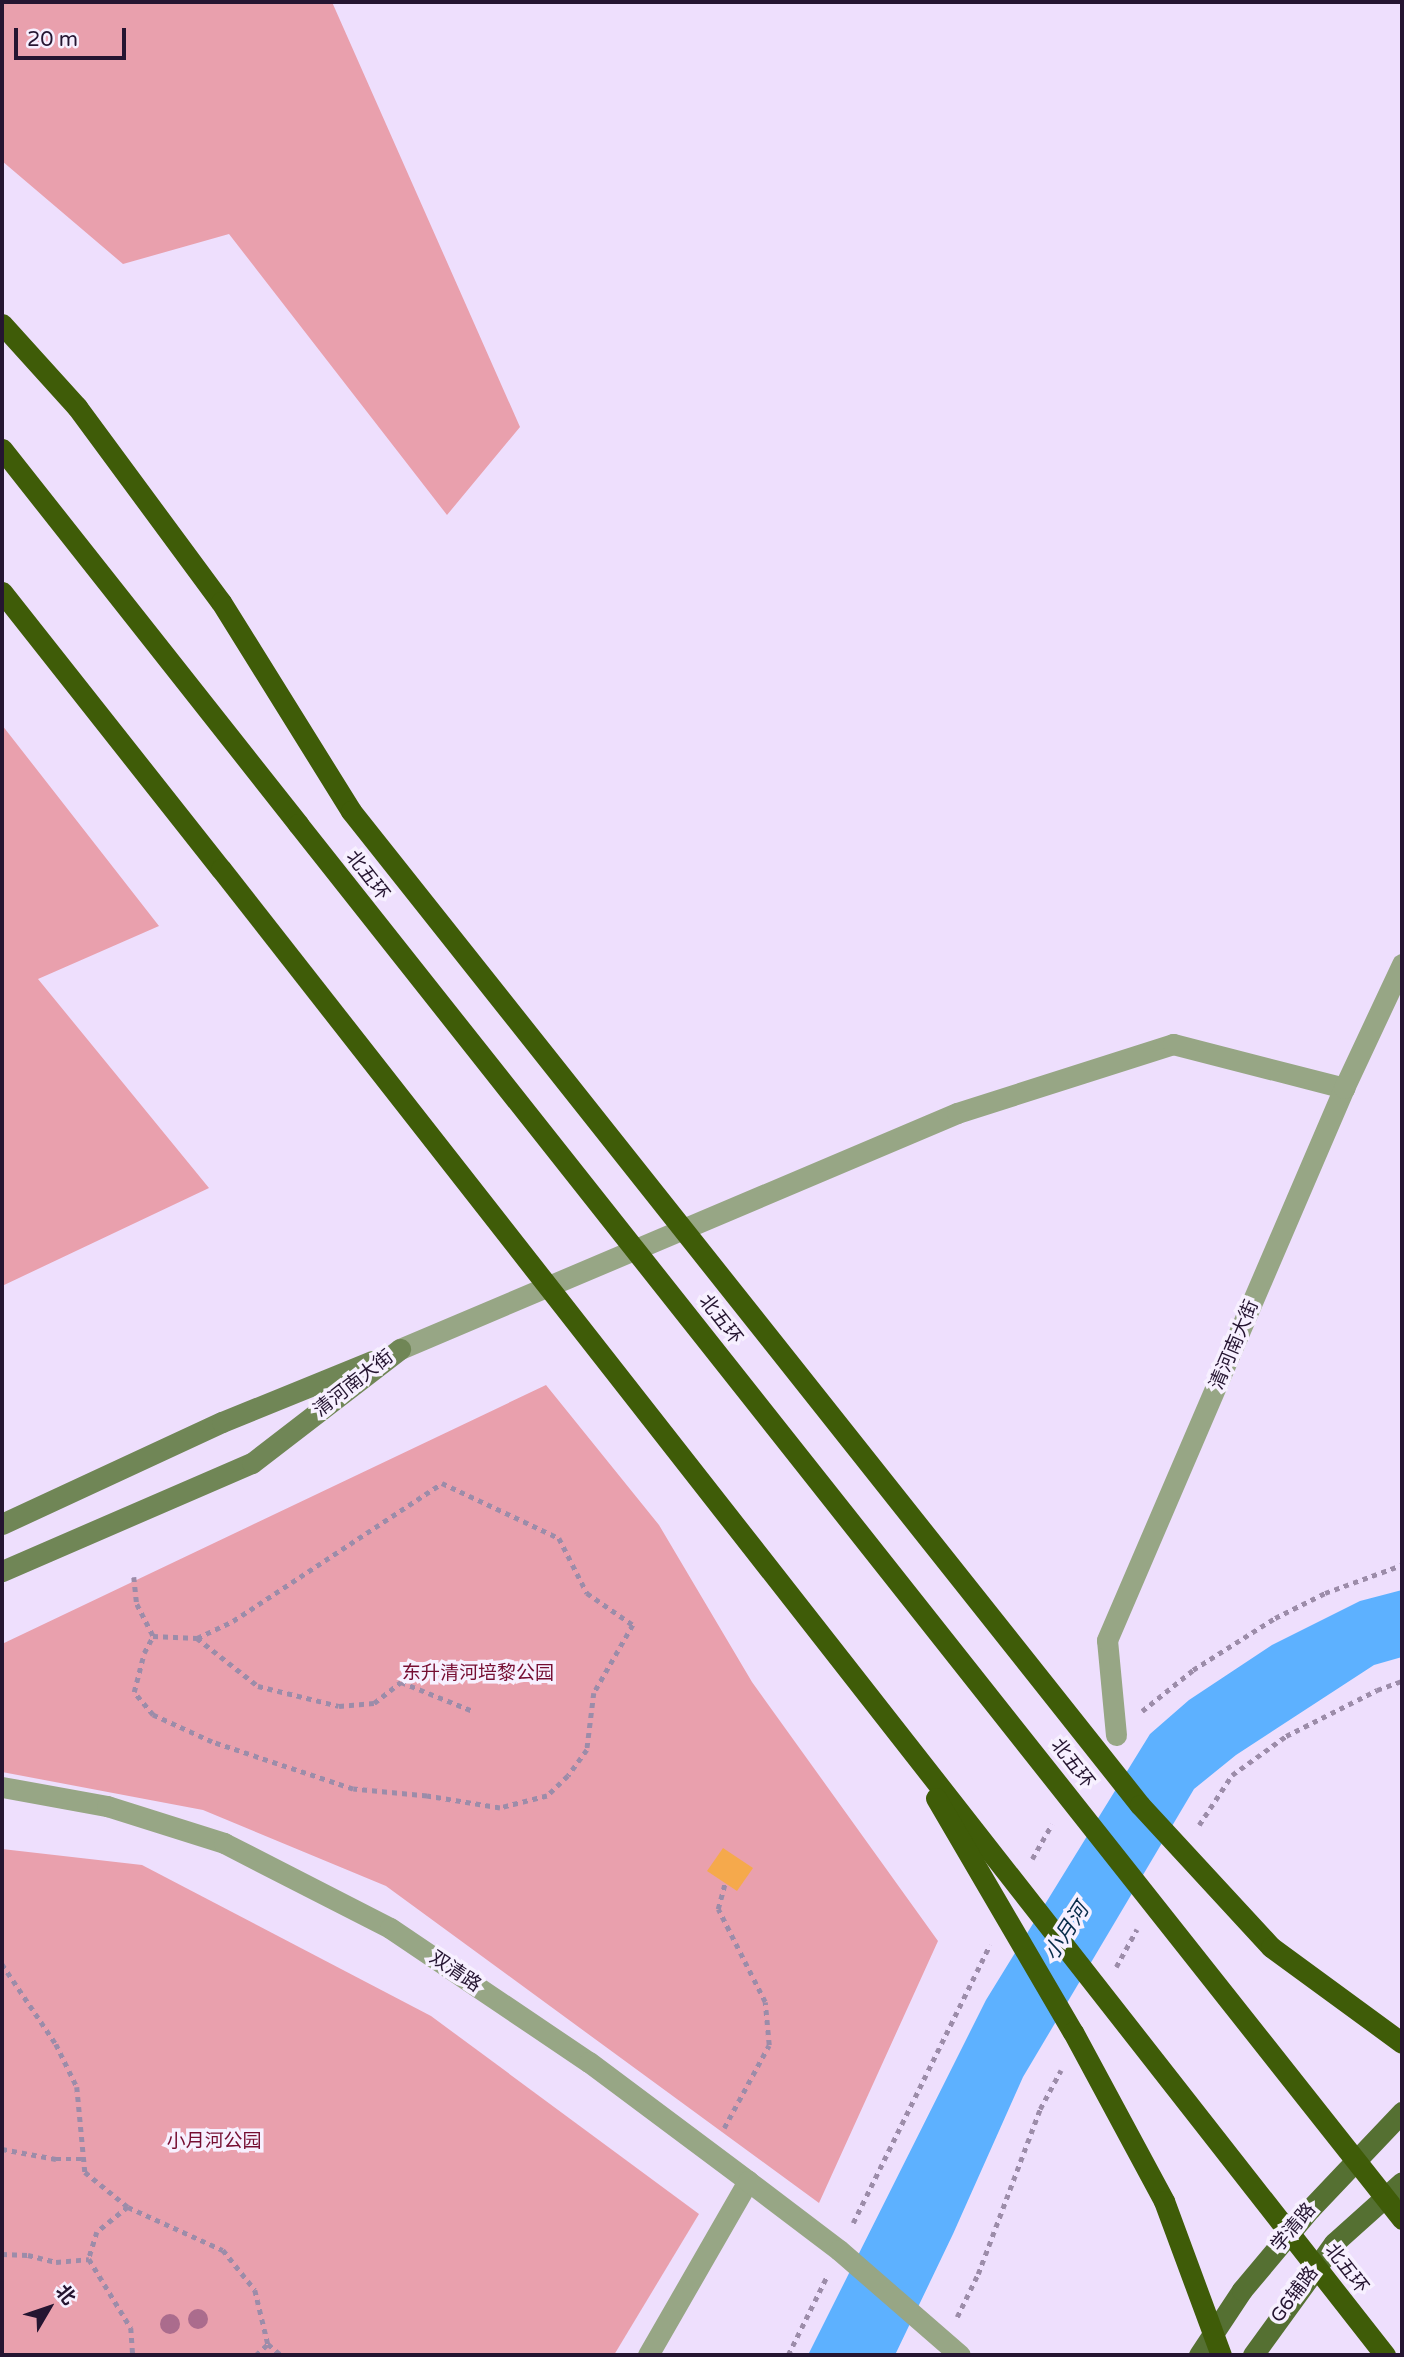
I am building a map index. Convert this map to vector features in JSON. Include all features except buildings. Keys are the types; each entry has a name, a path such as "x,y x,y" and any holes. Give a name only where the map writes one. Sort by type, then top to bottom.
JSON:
{"highway":[{"path":"2,324 77,407 221,602 351,811 1140,1805 1271,1947 1402,2043"},
{"name":"北五环","path":"2,449 1402,2218"},
{"name":"北五环","path":"2,592 1385,2355"},
{"path":"894,1727 1073,2032 1164,2201 1221,2355"}],"main road":[{"name":"清河南大街","path":"2,1524 222,1422 400,1349"},
{"name":"清河南大街","path":"2,1572 252,1463 400,1349"},
{"name":"学清路","path":"1199,2355 1259,2270 1310,2209 1402,2112"},
{"name":"G6辅路","path":"1253,2355 1334,2243 1402,2182"}],"street":[{"name":"清河南大街","path":"1116,1735 1107,1640 1344,1088 1402,964"},
{"path":"400,1349 957,1113 1173,1044 1344,1088"},
{"name":"双清路","path":"2,1787 107,1806 224,1843 379,1922 589,2062 839,2250 952,2350"},
{"path":"648,2355 748,2181"}],"path":[{"path":"442,1483 559,1538 587,1593 633,1625 594,1693 587,1751 568,1776 547,1796 500,1808 427,1796 353,1789 212,1742 153,1715 134,1692 144,1653 153,1636 197,1637 233,1621 442,1483"},
{"path":"134,1577 137,1604 153,1636"},
{"path":"197,1637 258,1686 339,1706 374,1703 401,1682 473,1711"},
{"path":"710,2153 769,2045 765,2002 718,1909 725,1883"},
{"path":"2,1964 56,2044 77,2087 85,2172 128,2207 223,2250 255,2290 268,2344 281,2355"},
{"path":"2,2149 56,2159 84,2159"},
{"path":"128,2207 97,2232 89,2259 131,2328 133,2355"},
{"path":"2,2254 28,2255 56,2262 89,2259"},
{"path":"256,2355 268,2344"}],"green space":[{"path":"2,2 332,2 520,427 447,515 229,234 123,264 2,161"},
{"path":"2,725 159,926 38,979 209,1188 2,1286"},
{"name":"东升清河培黎公园","path":"546,1385 659,1525 752,1682 938,1941 819,2203 386,1886 203,1810 2,1772 2,1644"},
{"name":"小月河公园","path":"2,1849 142,1865 431,2016 699,2214 614,2355 2,2355"}],"water":[{"name":"小月河","path":"1402,1590 1402,1657 1374,1665 1236,1755 1194,1789 1023,2077 895,2355 808,2355 986,2000 1150,1734 1189,1700 1272,1645 1360,1601"}]}
